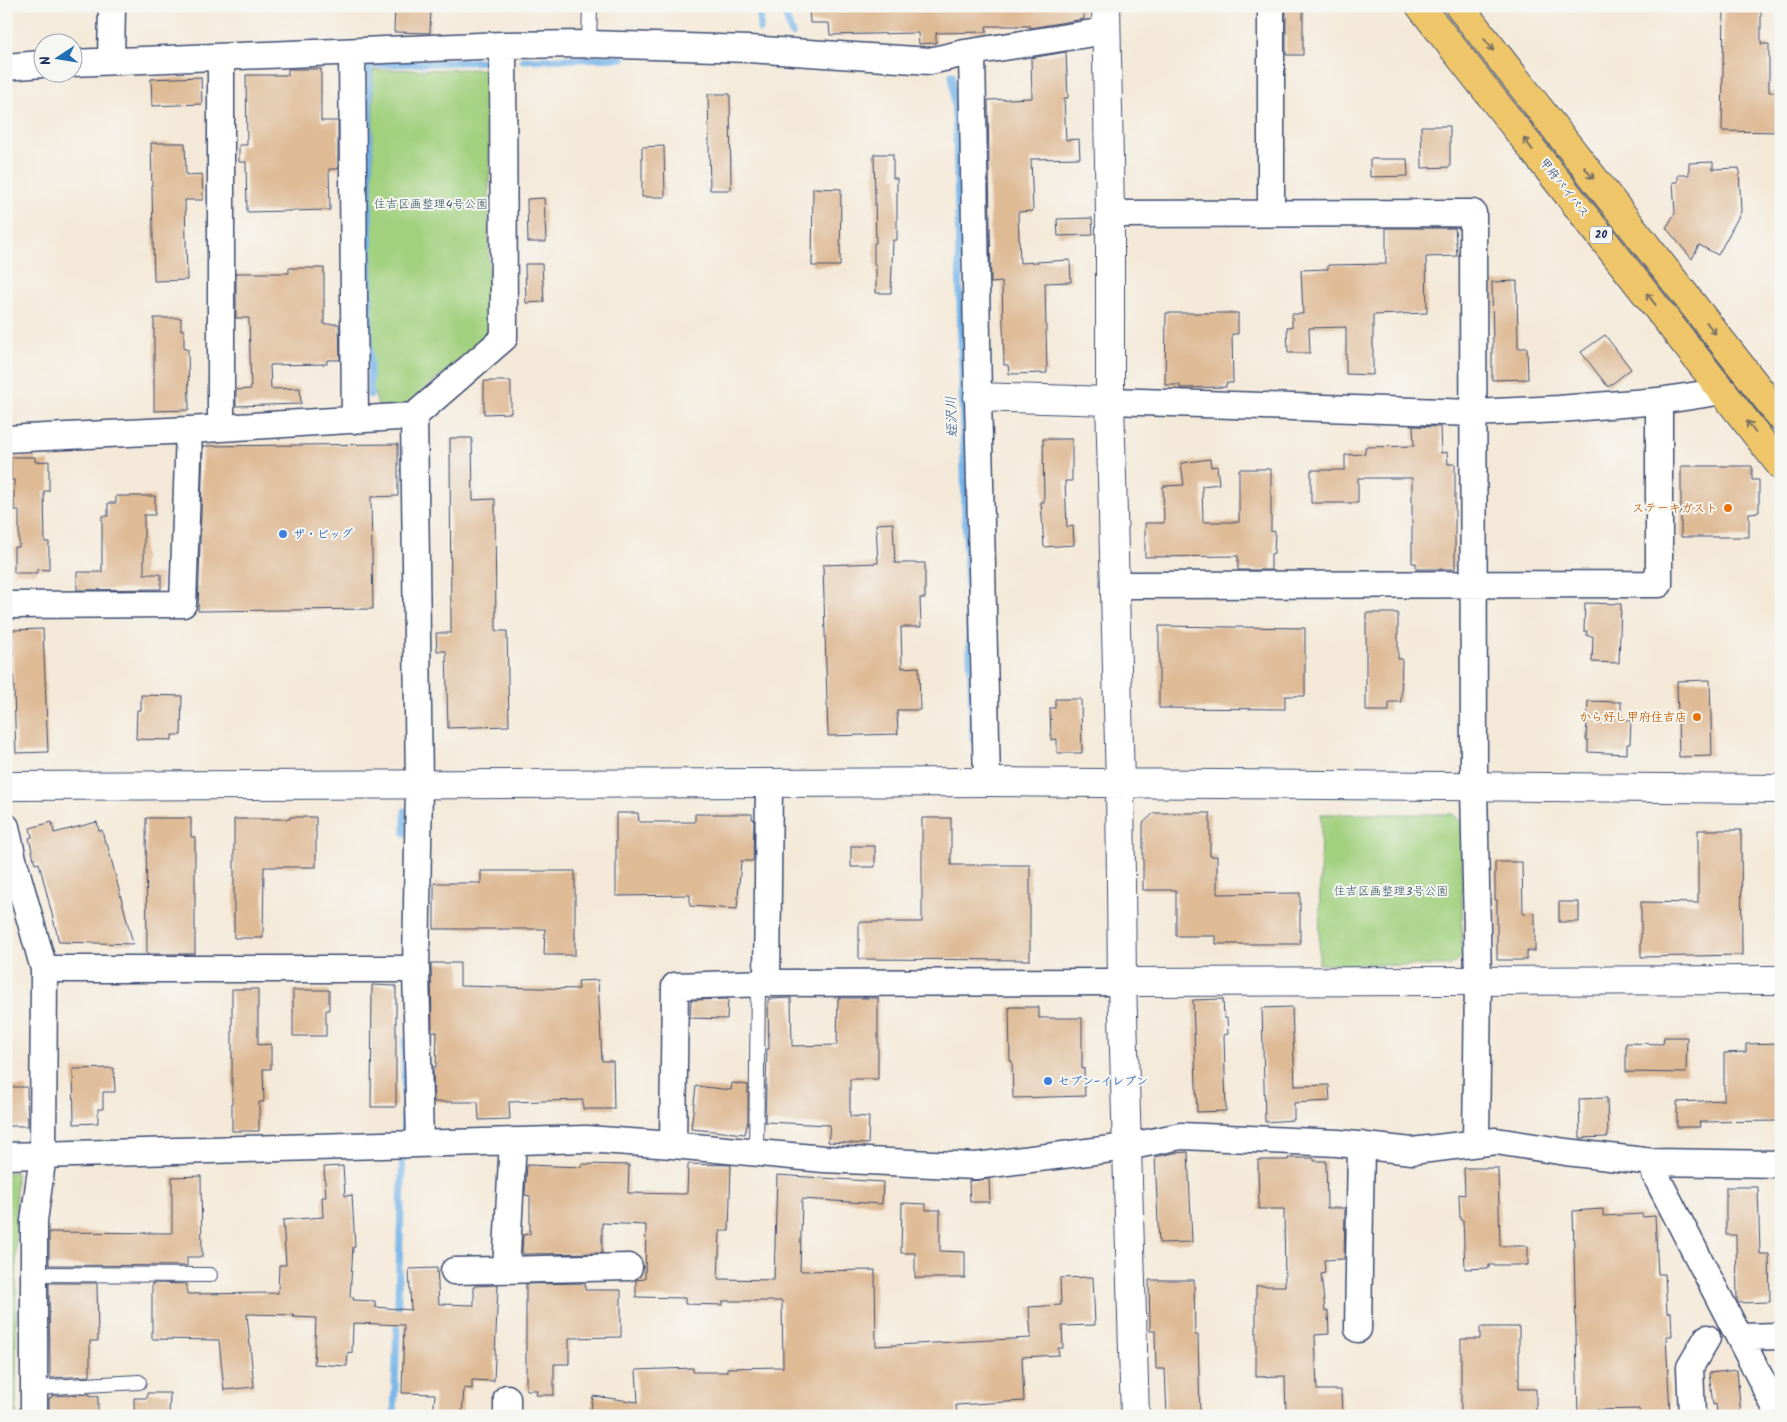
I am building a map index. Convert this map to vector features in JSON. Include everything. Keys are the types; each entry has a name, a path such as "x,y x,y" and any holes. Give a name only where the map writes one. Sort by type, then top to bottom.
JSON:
{"highway":[{"name":"甲府バイパス","path":"1420,6 1781,466"},
{"name":"20","path":"1459,6 1781,418"}],"street":[{"path":"112,6 112,60"},
{"path":"1271,6 1272,212"},
{"path":"82,62 503,45 589,44 749,49 930,61 1106,18 1110,214 1110,401 1120,783 1122,982 1135,1416"},
{"path":"6,439 414,416 504,338 503,45"},
{"path":"352,52 355,420"},
{"path":"972,52 987,782"},
{"path":"221,57 221,428"},
{"path":"6,66 32,65"},
{"path":"1110,214 1272,212 1473,213 1474,788 1478,981 1476,1143"},
{"path":"978,397 1474,412 1559,409 1659,401 1724,391"},
{"path":"1114,585 1474,586 1659,584 1659,401"},
{"path":"410,1144 416,969 419,784 414,416"},
{"path":"6,605 183,604 189,430"},
{"path":"6,786 987,782 1474,788 1781,789"},
{"path":"762,983 769,783"},
{"path":"6,827 13,859 44,969 43,1155 34,1221 34,1416"},
{"path":"44,969 416,969"},
{"path":"673,1145 674,986 762,983 1781,980"},
{"path":"6,1156 586,1139 824,1159 976,1166 1127,1147 1182,1136 1338,1143 1412,1151 1496,1141 1566,1152 1653,1162 1781,1164"},
{"path":"506,1270 513,1141"},
{"path":"1358,1329 1361,1145"},
{"path":"1653,1162 1656,1174 1780,1416"},
{"path":"454,1270 629,1267"},
{"path":"1739,1336 1781,1336"},
{"path":"1692,1416 1690,1367 1707,1338"}],"lane":[{"path":"589,44 590,6"},
{"path":"756,1153 762,983"},
{"path":"34,1274 210,1276"},
{"path":"34,1388 139,1382"}],"green space":[{"name":"住吉区画整理4号公園","path":"490,69 488,337 401,408 378,405 372,387 373,70"},
{"name":"住吉区画整理3号公園","path":"1321,814 1453,814 1462,823 1462,958 1451,966 1319,964"},
{"path":"16,1172 16,1416 6,1416 6,1173"}],"building":[{"path":"431,6 430,33 394,32 395,7"},
{"path":"809,6 1084,6 1084,19 1030,28 1030,26 986,26 987,32 936,33 936,43 919,44 918,33 830,35 829,23 810,23"},
{"path":"1286,6 1303,6 1303,55 1286,55"},
{"path":"1724,6 1761,6 1761,44 1769,44 1769,92 1781,92 1781,132 1722,131"},
{"path":"1066,52 1068,98 1064,98 1066,140 1079,139 1080,158 1031,159 1033,211 1018,212 1020,263 1070,260 1071,282 1045,283 1047,373 1009,374 1008,365 1004,365 1002,282 991,283 988,100 1032,98 1031,58"},
{"path":"288,69 321,69 321,121 338,121 338,169 329,169 330,210 247,212 246,162 239,162 239,145 247,145 246,75 288,75"},
{"path":"201,77 202,104 152,106 151,79"},
{"path":"708,94 730,94 731,190 710,190"},
{"path":"1421,126 1450,126 1450,167 1422,168"},
{"path":"151,143 185,143 186,175 202,174 203,200 185,200 187,280 154,281"},
{"path":"664,146 665,197 642,197 642,147"},
{"path":"874,154 893,154 893,178 897,178 897,240 893,240 891,293 876,293 876,265 874,265 874,243 876,243"},
{"path":"1370,159 1407,159 1408,176 1370,177"},
{"path":"1713,162 1713,169 1739,168 1741,212 1718,255 1699,245 1692,259 1666,228 1675,213 1673,182 1678,182 1678,175 1689,175 1689,163"},
{"path":"813,188 841,189 840,266 812,266"},
{"path":"544,198 546,242 528,242 527,199"},
{"path":"1092,218 1093,235 1058,236 1057,219"},
{"path":"1386,228 1455,228 1457,256 1426,257 1427,313 1373,315 1373,375 1346,374 1346,327 1309,328 1310,353 1288,353 1287,327 1292,327 1292,314 1303,314 1301,270 1328,269 1328,265 1386,264"},
{"path":"525,264 542,264 544,302 526,303"},
{"path":"289,268 324,268 324,324 339,324 340,360 327,360 327,364 270,365 271,389 300,388 301,404 236,406 236,390 251,389 249,318 236,318 236,273 289,273"},
{"path":"1517,281 1518,348 1527,348 1528,379 1492,380 1492,282"},
{"path":"1166,313 1238,313 1238,334 1232,334 1233,383 1226,383 1226,387 1180,388 1180,385 1165,385"},
{"path":"154,318 181,318 181,330 184,330 184,349 188,349 189,410 154,411"},
{"path":"1605,335 1631,369 1608,387 1581,352"},
{"path":"484,381 511,381 511,413 484,414"},
{"path":"1413,426 1440,427 1441,453 1447,452 1448,464 1455,464 1455,569 1416,569 1416,563 1412,563 1412,478 1358,478 1358,503 1311,503 1311,470 1345,470 1345,455 1365,454 1365,447 1414,446"},
{"path":"450,438 472,438 473,500 495,499 496,631 507,631 509,726 448,728 446,651 437,651 436,633 451,633"},
{"path":"1043,439 1072,439 1072,481 1065,481 1067,527 1073,526 1074,545 1044,547 1041,502 1044,502"},
{"path":"398,444 398,496 371,497 373,609 198,611 203,446"},
{"path":"11,457 35,457 35,462 49,461 49,491 44,491 45,542 49,542 49,570 37,569 37,573 14,573 14,547 19,547 19,510 14,510 14,480 11,480"},
{"path":"1210,459 1211,467 1217,466 1219,484 1202,486 1203,522 1239,522 1239,469 1271,469 1271,532 1275,531 1274,553 1271,554 1271,570 1238,570 1238,556 1145,557 1145,523 1164,523 1163,486 1184,485 1181,463"},
{"path":"1681,466 1752,466 1752,480 1759,480 1759,512 1749,513 1749,537 1681,537"},
{"path":"116,496 155,496 155,515 144,515 144,574 161,574 161,589 77,590 77,572 102,572 102,516 108,516 108,503 116,503"},
{"path":"893,523 895,563 925,563 925,598 920,598 921,627 901,627 902,668 919,667 920,710 897,710 898,734 828,736 823,565 878,563 876,524"},
{"path":"1585,603 1621,604 1619,663 1592,662 1593,636 1587,636 1587,631 1584,631"},
{"path":"1366,613 1398,613 1398,659 1402,659 1401,702 1389,702 1389,711 1366,711"},
{"path":"1159,626 1305,628 1305,696 1285,696 1285,709 1159,708"},
{"path":"43,629 48,752 16,753 12,630"},
{"path":"1710,680 1712,756 1679,757 1677,681"},
{"path":"141,695 182,696 181,735 172,735 172,740 136,739 137,710 141,710"},
{"path":"1055,699 1081,699 1082,753 1057,753 1057,739 1051,740 1050,708 1055,708"},
{"path":"1588,701 1621,702 1621,719 1631,720 1630,744 1627,744 1627,754 1588,752 1588,740 1586,740"},
{"path":"616,813 638,813 639,822 695,822 695,814 752,814 752,819 754,819 753,861 741,861 737,909 690,906 690,895 616,896"},
{"path":"1154,813 1210,813 1210,856 1217,856 1217,894 1300,893 1300,944 1216,944 1216,936 1176,936 1176,890 1143,890 1143,823"},
{"path":"290,817 316,817 316,867 264,867 263,938 234,938 234,819 290,819"},
{"path":"146,818 191,818 191,837 195,837 195,954 147,954"},
{"path":"922,818 951,818 951,865 1030,865 1030,960 859,959 859,922 922,922"},
{"path":"52,822 54,833 97,822 99,831 102,830 105,843 107,843 133,944 59,942 39,863 35,864 29,838 32,837 30,828"},
{"path":"1698,830 1741,830 1742,955 1641,957 1641,902 1698,903"},
{"path":"851,846 875,846 875,867 851,867"},
{"path":"1495,862 1522,862 1523,914 1535,913 1535,951 1527,951 1527,960 1497,960"},
{"path":"481,871 575,871 575,955 544,955 545,929 434,929 434,883 481,883"},
{"path":"1559,902 1579,902 1579,922 1559,922"},
{"path":"431,963 460,963 460,986 579,989 578,981 598,980 602,1061 613,1061 614,1109 583,1109 583,1100 509,1102 510,1119 479,1120 478,1102 434,1102 433,1067 436,1067 437,1032 432,1032"},
{"path":"372,985 396,986 396,1107 371,1107"},
{"path":"232,989 258,989 258,1045 271,1044 271,1069 263,1069 264,1102 259,1102 259,1131 232,1131"},
{"path":"293,990 329,990 329,1010 326,1010 326,1036 293,1036"},
{"path":"791,998 792,1046 837,1045 838,998 878,998 878,1079 850,1079 850,1116 869,1117 868,1144 828,1142 830,1125 765,1122 767,1049 769,1049 768,999"},
{"path":"728,999 727,1019 690,1018 691,1000"},
{"path":"1223,999 1224,1018 1227,1018 1228,1034 1224,1035 1226,1111 1197,1112 1193,1000"},
{"path":"1009,1007 1039,1007 1039,1018 1082,1018 1082,1069 1084,1068 1085,1096 1013,1098"},
{"path":"1292,1007 1295,1086 1329,1085 1330,1101 1294,1103 1294,1120 1265,1122 1262,1008"},
{"path":"1664,1037 1687,1037 1686,1073 1626,1072 1626,1043 1663,1044"},
{"path":"1781,1043 1781,1121 1699,1122 1700,1127 1677,1127 1677,1102 1724,1100 1724,1053 1746,1052 1746,1044"},
{"path":"114,1068 115,1092 103,1092 103,1109 98,1109 98,1123 74,1124 73,1069"},
{"path":"732,1083 748,1085 748,1121 745,1134 691,1129 696,1086 731,1090"},
{"path":"6,1087 27,1087 28,1126 6,1126"},
{"path":"1607,1098 1608,1137 1580,1138 1579,1099"},
{"path":"1188,1152 1192,1242 1159,1243 1155,1157"},
{"path":"1288,1158 1314,1158 1314,1161 1326,1161 1327,1208 1345,1208 1344,1259 1324,1260 1325,1273 1321,1274 1325,1311 1328,1311 1329,1334 1315,1335 1317,1390 1341,1390 1342,1416 1286,1416 1285,1376 1256,1377 1256,1286 1285,1286 1284,1209 1259,1209 1258,1160 1288,1160"},
{"path":"582,1164 629,1165 628,1193 685,1194 687,1193 688,1164 731,1165 729,1231 720,1231 718,1279 774,1280 777,1175 883,1182 882,1204 802,1199 800,1271 875,1270 876,1346 1031,1338 1029,1307 1061,1305 1060,1278 1093,1277 1095,1325 1062,1326 1063,1348 1058,1348 1059,1355 1022,1357 1024,1401 956,1405 957,1416 887,1416 887,1413 807,1416 590,1416 593,1396 638,1402 636,1370 693,1368 693,1372 727,1372 727,1368 783,1367 782,1301 723,1301 723,1305 685,1304 685,1298 636,1297 636,1280 645,1279 646,1225 602,1223 602,1253 522,1254 523,1235 530,1234 530,1196 525,1195 527,1165 582,1167"},
{"path":"343,1166 345,1196 352,1195 355,1247 353,1247 350,1297 354,1297 353,1300 375,1301 375,1307 411,1310 409,1269 437,1268 439,1304 474,1305 474,1286 498,1285 494,1381 472,1380 472,1389 464,1388 462,1416 433,1416 435,1394 402,1393 404,1325 353,1323 352,1353 348,1352 347,1366 314,1364 316,1318 293,1317 294,1315 247,1314 254,1387 224,1390 219,1340 152,1339 152,1283 187,1284 187,1294 278,1293 279,1265 286,1265 283,1220 323,1217 322,1197 326,1197 324,1167"},
{"path":"1464,1168 1498,1168 1500,1246 1528,1246 1528,1265 1489,1265 1489,1268 1465,1269 1463,1220 1460,1220 1459,1194 1465,1195"},
{"path":"201,1176 202,1257 187,1257 187,1266 49,1265 49,1232 172,1233 172,1177"},
{"path":"989,1179 990,1202 970,1202 969,1181"},
{"path":"1726,1187 1758,1187 1760,1254 1769,1254 1770,1302 1738,1303 1737,1301 1736,1235 1726,1235"},
{"path":"902,1203 926,1204 926,1210 940,1210 940,1251 965,1252 965,1278 915,1278 915,1253 901,1253"},
{"path":"1603,1209 1603,1216 1642,1214 1643,1217 1655,1216 1658,1274 1665,1274 1667,1313 1671,1312 1672,1336 1666,1336 1670,1416 1640,1416 1639,1409 1596,1410 1596,1416 1578,1416 1573,1211"},
{"path":"1149,1280 1194,1280 1195,1335 1198,1335 1200,1416 1167,1416 1165,1369 1156,1369 1155,1331 1150,1331"},
{"path":"49,1283 97,1283 98,1341 90,1341 90,1376 50,1378"},
{"path":"585,1283 585,1290 621,1290 621,1337 569,1338 569,1364 554,1364 554,1395 536,1395 537,1390 526,1390 526,1284"},
{"path":"1480,1327 1519,1327 1519,1389 1536,1389 1536,1416 1461,1416 1461,1339 1480,1339"},
{"path":"1737,1370 1741,1416 1717,1416 1716,1404 1713,1405 1709,1373"},
{"path":"147,1393 170,1393 169,1416 134,1416 134,1398 147,1398"},
{"path":"90,1394 90,1397 98,1396 98,1416 49,1416 49,1398 51,1396"}],"waterway":[{"path":"760,6 760,29"},
{"name":"蛭沢川","path":"784,6 792,34"},
{"path":"523,60 622,58"},
{"path":"370,395 369,65 491,61"},
{"name":"蛭沢川","path":"952,75 956,129 965,512 973,739"},
{"path":"405,811 405,833"},
{"path":"394,1416 405,1041"}],"place":[{"name":"ステーキガスト","path":"1728,508"},
{"name":"ザ・ビッグ","path":"283,534"},
{"name":"から好し甲府住吉店","path":"1697,717"},
{"name":"セブン-イレブン","path":"1048,1081"}]}
